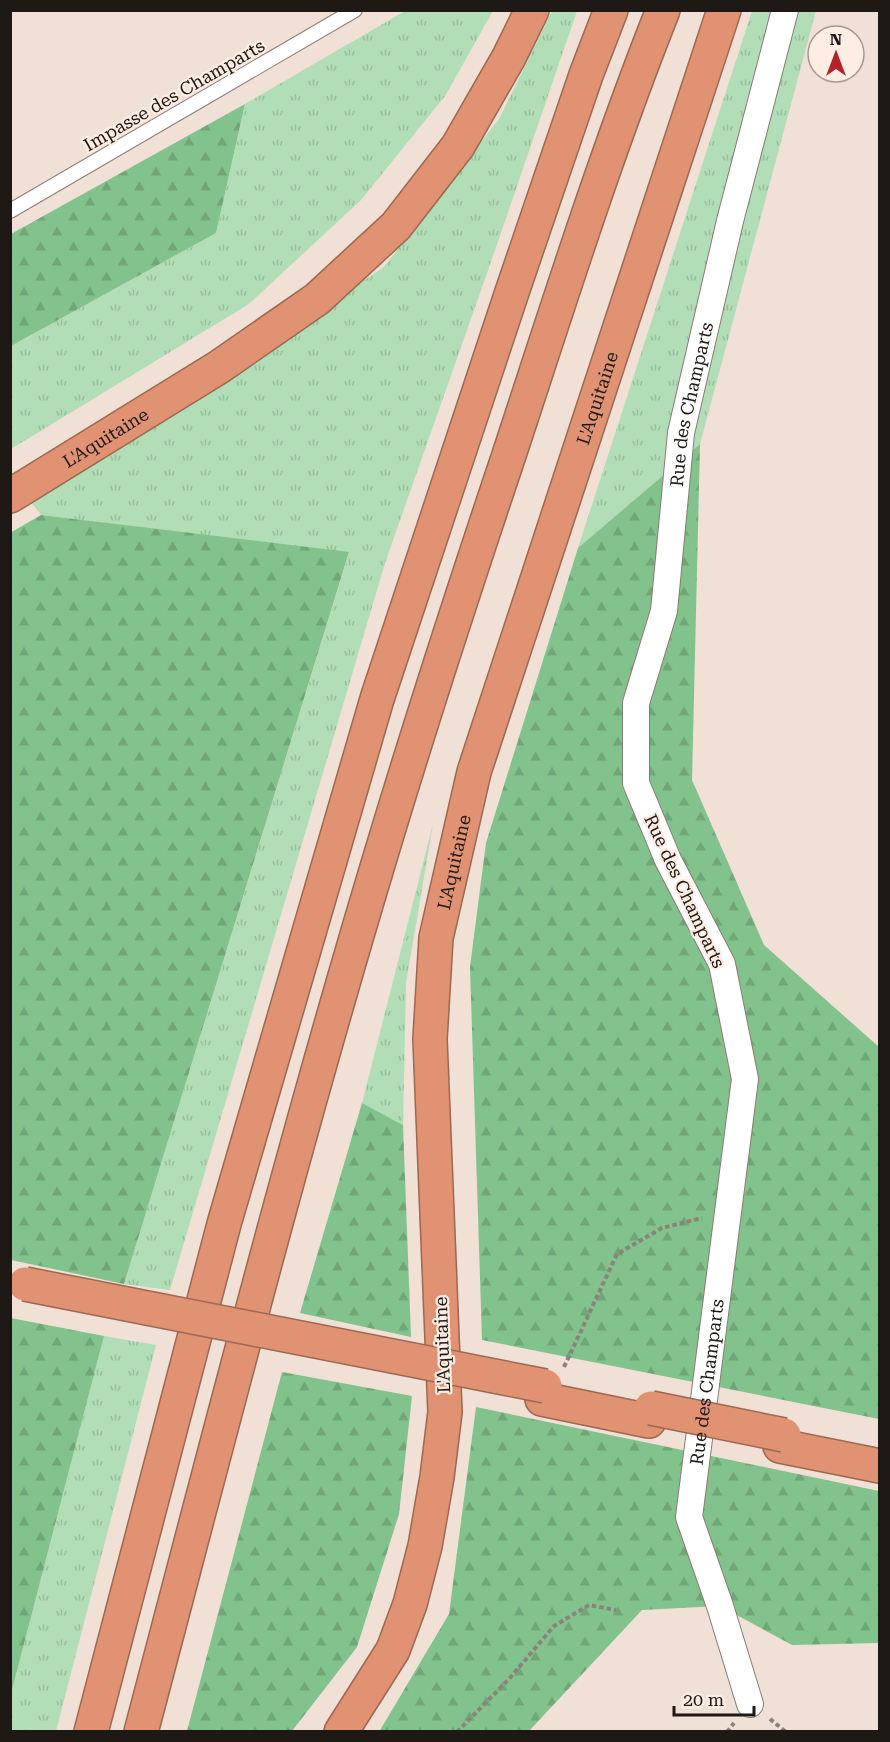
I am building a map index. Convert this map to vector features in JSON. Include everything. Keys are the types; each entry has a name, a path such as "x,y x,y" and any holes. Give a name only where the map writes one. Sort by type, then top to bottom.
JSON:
{"highway":[{"name":"L'Aquitaine","path":"10,496 229,360 317,299 388,234 458,146 509,57 532,10"},
{"path":"91,1731 224,1224 377,699 512,292 586,75 611,10"},
{"path":"141,1731 276,1220 420,724 555,315 644,57 663,10"},
{"name":"L'Aquitaine","path":"341,1731 393,1650 410,1604 425,1546 438,1477 445,1412 430,1039 436,938 453,861 474,772 724,10"},
{"path":"17,1290 550,1384 650,1414 782,1441 879,1466"},
{"path":"782,1441 879,1454"}],"street":[{"name":"Rue des Champarts","path":"750,1704 720,1606 689,1517 745,1079 722,964 668,860 636,783 636,703 664,611 681,433 729,221 785,10"}],"lane":[{"name":"Impasse des Champarts","path":"10,211 355,10"}],"path":[{"path":"550,1384 617,1254 662,1228 729,1212"},
{"path":"458,1731 509,1679 554,1626 589,1605 616,1610"}],"green space":[{"path":"405,11 493,11 445,96 361,200 249,304 11,449 11,346 216,233 245,104"},
{"path":"552,11 577,11 385,563 170,1290 124,1284 349,553 41,515 31,502 384,267 499,119"},
{"path":"752,11 816,11 813,24 806,24 806,48 700,444 578,548"},
{"path":"245,104 216,233 11,346 11,234"},
{"path":"700,444 692,780 764,945 879,1047 879,1419 482,1340 470,967 486,843 578,548"},
{"path":"41,515 349,552 124,1284 11,1260 10,533"},
{"path":"433,824 406,983 403,1125 362,1103"},
{"path":"362,1103 403,1125 411,1337 300,1313"},
{"path":"10,1318 104,1336 11,1694"},
{"path":"104,1336 156,1345 56,1731 11,1732 11,1694"},
{"path":"282,1372 412,1396 399,1514 357,1647 292,1731 187,1731"},
{"path":"476,1407 879,1491 879,1643 792,1645 720,1606 642,1610 529,1731 379,1732 449,1614"}]}
